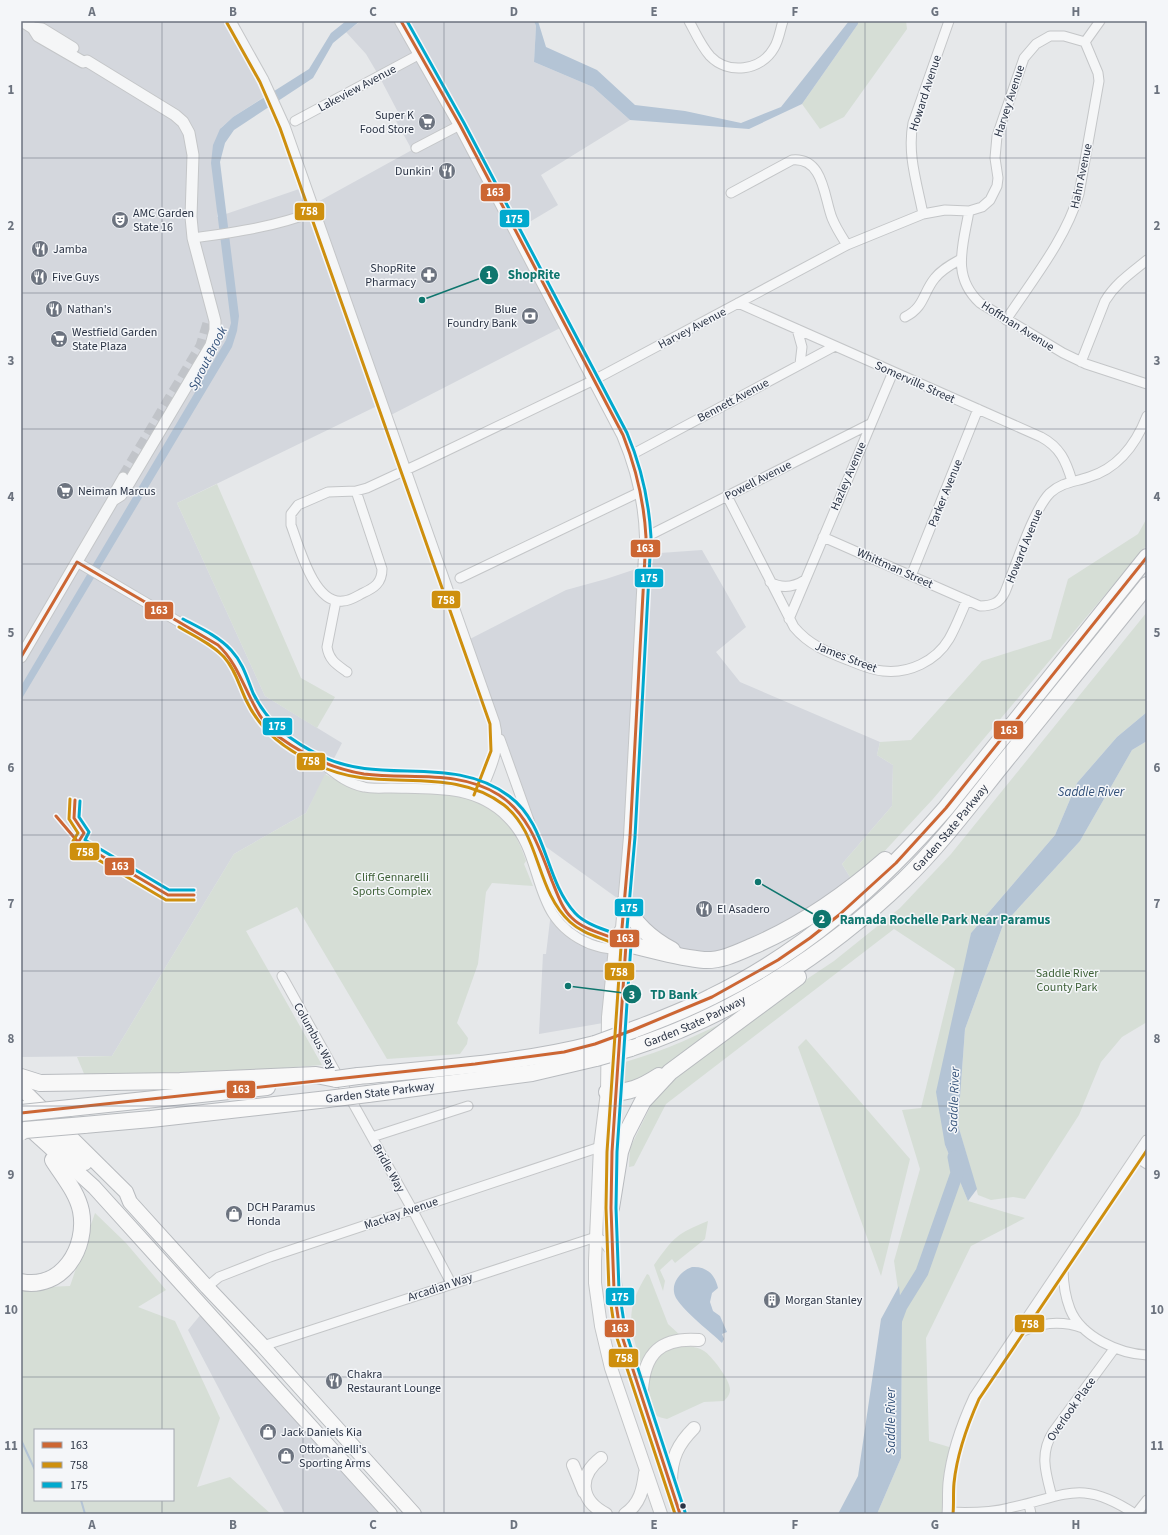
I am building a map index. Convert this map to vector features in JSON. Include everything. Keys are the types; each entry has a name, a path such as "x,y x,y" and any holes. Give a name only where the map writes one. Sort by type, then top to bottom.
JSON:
{"highway":[{"name":"Garden State Parkway","path":"22,1129 151,1119 328,1099 532,1073 596,1051 633,1030 678,1013 746,979 778,960 840,915 868,890 922,836 1147,557"},
{"name":"Garden State Parkway","path":"21,1113 318,1078 336,1079 510,1060 564,1052 631,1048 685,1028 754,993 815,953 847,930 905,879 956,822 1147,585"},
{"path":"619,940 704,960 720,959 772,938 825,907 873,871 895,851 994,746"},
{"path":"611,1208 620,1152 634,1117 643,1101 656,1085 686,1059 843,942 877,910 905,879"},
{"path":"624,903 633,919 648,935 661,944 688,957"},
{"path":"612,1093 626,1092 644,1085 686,1059"},
{"path":"21,1077 40,1083 318,1078"},
{"path":"21,1088 126,1192 130,1202 207,1287 264,1346 414,1514"},
{"path":"21,1106 72,1151 121,1198 130,1202"},
{"path":"22,1129 53,1160 89,1192 115,1210"},
{"path":"22,1129 94,1187 390,1514"},
{"path":"21,1282 45,1282 59,1275 70,1264 80,1240 82,1220 79,1205 74,1192 53,1160"}],"main road":[{"path":"401,21 460,125 594,380 631,455 642,491 646,537 626,886 619,940 612,1093 612,1253 620,1330 680,1514"},
{"path":"612,1093 600,1147 596,1237 596,1282 601,1326 615,1382 661,1514"},
{"path":"642,1397 643,1377 649,1360 656,1349 670,1342 682,1339 699,1340"},
{"path":"671,1487 671,1472 676,1451 683,1439 694,1428"},
{"path":"586,1495 588,1474 592,1466 601,1458"},
{"path":"573,1464 586,1495 592,1504 606,1514"},
{"path":"626,1514 635,1506 639,1498 643,1486 645,1469"}],"street":[{"path":"22,21 33,28 38,36 83,62 87,61 179,118 186,126 192,144 193,155 190,217 192,238 215,330 211,345 130,483 121,496 113,500"},
{"path":"231,21 268,88 282,118 316,211 535,840 558,896 572,917 593,931 619,940"},
{"path":"689,21 711,57 723,65 739,68 755,65 769,55 778,41 783,21"},
{"name":"Howard Avenue","path":"923,214 911,154 911,135 949,21"},
{"path":"1085,42 1100,21"},
{"name":"Harvey Avenue","path":"336,601 326,596 315,584 291,525 291,514 298,505 322,494 336,491 356,491 367,488 406,470 594,380 847,245 923,214 945,210 969,211 985,204 994,193 997,186 998,178 995,158 997,136 1024,58 1036,44 1050,36 1064,36 1085,42"},
{"name":"Hahn Avenue","path":"1006,320 1061,238 1072,215 1079,194 1099,81 1098,73 1085,42"},
{"name":"Lakeview Avenue","path":"295,121 420,54"},
{"path":"416,148 460,125"},
{"path":"731,193 792,160 804,161 814,168 821,180 832,219 847,245"},
{"path":"192,238 280,224 316,211"},
{"name":"Hoffman Avenue","path":"969,211 961,259 963,279 972,296 1006,320 1081,362 1147,384"},
{"path":"905,317 917,309 923,302 935,278 961,259"},
{"path":"1081,362 1110,292 1117,284 1147,260"},
{"path":"208,323 209,302"},
{"name":"Somerville Street","path":"738,304 1048,441 1062,454 1072,481"},
{"path":"797,329 802,347 800,364"},
{"name":"Bennett Avenue","path":"631,455 835,346"},
{"name":"Hazley Avenue","path":"789,619 893,372"},
{"name":"Parker Avenue","path":"911,576 978,410"},
{"name":"Howard Avenue","path":"967,600 980,606 987,606 994,604 1003,597 1040,507 1051,492 1072,481 1099,474 1120,460 1136,441 1147,416"},
{"name":"Powell Avenue","path":"646,537 870,424"},
{"path":"21,657 82,565 113,500 115,491 123,477"},
{"path":"347,672 331,661 328,654 327,647 336,601 348,600 373,588 380,580 382,574 382,569 356,491"},
{"path":"460,578 642,491"},
{"name":"James Street","path":"727,496 789,619 801,636 820,648 870,669 893,672 915,667 938,652 948,640 967,600"},
{"name":"Whittman Street","path":"823,537 967,600"},
{"path":"82,565 208,638 226,652 233,660 258,714 265,724 286,742 321,762 351,772 465,780 483,786 512,805 524,818 535,840"},
{"path":"770,582 790,587 805,580"},
{"path":"479,797 497,750 497,734 494,723"},
{"path":"321,762 337,775 364,787 452,791 479,797 494,805 520,832 541,890 558,923 578,939 594,945 619,940"},
{"path":"403,789 404,776"},
{"name":"Columbus Way","path":"282,976 372,1137"},
{"path":"372,1137 468,1106"},
{"name":"Bridle Way","path":"372,1137 451,1283"},
{"path":"1147,1141 975,1397 964,1420 953,1461 949,1484 948,1513 971,1513 1007,1509 1052,1497 1079,1492 1093,1493 1117,1502 1136,1514 1147,1500"},
{"name":"Mackay Avenue","path":"207,1287 219,1277 270,1257 600,1147"},
{"path":"1136,1157 1147,1164"},
{"path":"596,1237 603,1241 612,1253"},
{"name":"Arcadian Way","path":"264,1346 451,1283 596,1237"},
{"path":"1062,1267 1067,1301 1071,1311 1085,1329 1114,1349 1136,1355 1147,1355"},
{"path":"1015,1337 1024,1330 1044,1324 1064,1323 1085,1329"},
{"name":"Overlook Place","path":"1052,1497 1044,1464 1046,1445 1053,1432 1114,1349"},
{"path":"1029,1504 1031,1514"}],"shaded area":[{"name":"Westfield Garden State Plaza","path":"21,21 227,21 264,97 233,117 221,128 217,217 302,188 375,401 375,407 177,503 265,696 342,743 306,813 234,854 112,1056 21,1057"},
{"path":"361,21 534,21 536,26 534,62 593,87 630,120 541,175 558,205 516,230 566,325 387,417 314,204 412,150 395,119 400,116 379,76 366,54 346,32"},
{"path":"702,550 746,627 716,652 740,682 880,742 877,755 893,765 892,806 842,864 853,882 739,952 688,957 648,935 624,903 535,839 466,641 566,590 645,566 646,554"},
{"path":"551,912 568,932 614,950 609,1022 539,1034 543,954 546,954"},
{"path":"202,1313 381,1514 285,1514 188,1330"}],"green space":[{"path":"858,21 906,21 907,29 844,117 820,129 802,104 858,24"},
{"path":"217,484 301,678 335,697 317,728 265,696 177,503"},
{"path":"1147,518 1147,545 933,799 867,870 853,882 842,864 892,806 893,765 877,755 880,742 911,740 982,661 1051,639 1068,579 1138,534"},
{"path":"1147,612 1147,712 1117,737 1077,783 1055,835 971,933 945,1145 968,1201 1025,1218 971,1246 926,1338 929,1441 956,1449 948,1514 877,1514 901,1458 902,1316 894,1261 920,1169 902,1110 921,1108 955,969 894,929 666,1104 634,1166 629,1167 630,1148 660,1087 795,987 834,961 900,908 951,854"},
{"name":"Saddle River County Park","path":"1147,741 1147,1022 1122,1037 1101,1062 1079,1115 1025,1199 1013,1197 991,1200 978,1195 958,1125 965,1029 1003,925 1080,841 1132,750"},
{"name":"Cliff Gennarelli Sports Complex","path":"325,774 344,784 364,791 421,792 460,796 477,801 492,809 505,821 516,838 526,861 524,864 533,886 492,883 486,892 478,964 457,1023 468,1038 467,1044 460,1054 387,1059 297,907 246,931 322,1065 270,1069 85,1076 77,1057 112,1056 234,854 306,813"},
{"path":"746,1011 643,1082 622,1084 625,1062 657,1052 687,1040"},
{"path":"806,1039 910,1159 881,1276 798,1047"},
{"path":"95,1213 126,1243 166,1290 138,1307 175,1321 220,1418 197,1487 230,1477 271,1514 21,1514 21,1288 70,1286"},
{"path":"708,1221 705,1239 675,1263 672,1259 660,1270 665,1281 663,1291 654,1265 676,1237 689,1229"},
{"path":"647,1274 649,1275 668,1324 681,1336 648,1355 641,1363 634,1338 631,1318 635,1298"},
{"path":"679,1345 692,1346 707,1353 724,1375 730,1391 724,1401 704,1402 667,1419 656,1416 652,1411 648,1391 649,1371 652,1362 658,1355"}],"water":[{"path":"346,21 360,21 333,43 313,78 234,130 225,143 220,162 239,316 237,331 232,347 21,700 21,686 226,340 231,323 211,163 213,145 220,129 233,117 309,69 331,33"},
{"path":"534,21 538,21 546,47 597,70 635,105 685,111 741,123 781,107 849,21 858,21 858,24 802,104 749,129 630,120 593,87 534,62 536,26"},
{"name":"Saddle River","path":"1147,712 1147,741 1132,750 1080,841 1003,925 965,1029 958,1125 977,1189 968,1201 945,1145 936,1092 971,933 1055,835 1077,783 1117,737"},
{"path":"692,1267 706,1270 712,1275 717,1283 718,1288 712,1293 710,1302 713,1311 720,1316 727,1332 722,1334 724,1339 722,1343 680,1304 674,1293 677,1279 683,1272"},
{"name":"Saddle River","path":"899,1286 902,1316 901,1458 877,1514 838,1514 858,1476 881,1319"}],"waterway":[{"name":"Saddle River","path":"895,1322 901,1306 922,1272 957,1173 954,1157"},
{"path":"21,1440 34,1468"},
{"path":"81,1501 85,1514"}],"tunnel":[{"path":"123,477 201,346 208,323"}],"transit line":[{"name":"163","path":"401,21 460,125 623,435 632,460 641,498 646,537 630,837 622,928 626,944 612,1152 611,1208 614,1290 620,1330 680,1514"},
{"name":"175","path":"407,21 464,123 627,433 640,471 646,497 651,537 635,837 627,928 631,944 617,1152 616,1208 619,1290 625,1329 685,1512"},
{"name":"758","path":"227,23 260,82 280,128 490,724 491,751 474,795"},
{"name":"163","path":"21,1113 475,1064 564,1052 595,1044 633,1030 712,997 778,960 810,938 839,915 896,863 946,808 1147,557"},
{"name":"163","path":"21,657 77,562 218,645 235,667 260,716 279,737 298,750 330,765 352,772 381,776 433,777 450,779 483,787 499,795 509,803 526,822 538,845 560,901 568,914 584,927 626,944"},
{"name":"175","path":"183,619 215,636 226,645 242,665 253,693 266,714 291,738 323,757 346,765 370,769 418,771 465,776 487,783 509,796 522,808 531,822 539,837 557,884 575,913 586,922 628,940"},
{"name":"758","path":"179,627 208,644 224,657 234,672 246,700 259,722 276,739 295,753 318,765 341,774 364,778 437,782 460,785 483,792 504,805 516,817 525,831 532,846 543,879 559,909 570,922 581,930 621,947 607,1152 606,1208 609,1291 615,1332 675,1514"},
{"name":"758","path":"70,799 69,819 78,833 73,841 75,846 166,900 194,900"},
{"name":"163","path":"75,800 74,818 84,833 79,841"},
{"name":"175","path":"80,801 79,817 89,832 85,840 169,890 194,890"},
{"name":"163","path":"56,816 78,842 168,895 194,895"},
{"name":"758","path":"953,1514 954,1483 957,1461 979,1399 1147,1150"}],"place":[{"name":"Super K Food Store","path":"427,122"},
{"name":"Dunkin'","path":"447,171"},
{"name":"AMC Garden State 16","path":"120,220"},
{"name":"Jamba","path":"40,249"},
{"name":"ShopRite Pharmacy","path":"429,275"},
{"name":"Five Guys","path":"39,277"},
{"name":"ShopRite","path":"422,300"},
{"name":"Nathan's","path":"54,309"},
{"name":"Blue Foundry Bank","path":"530,316"},
{"name":"Westfield Garden State Plaza","path":"59,339"},
{"name":"Neiman Marcus","path":"65,491"},
{"name":"Ramada Rochelle Park Near Paramus","path":"758,882"},
{"name":"El Asadero","path":"704,909"},
{"name":"TD Bank","path":"568,986"},
{"name":"DCH Paramus Honda","path":"234,1214"},
{"name":"Morgan Stanley","path":"772,1300"},
{"name":"Chakra Restaurant Lounge","path":"334,1381"},
{"name":"Jack Daniels Kia","path":"268,1432"},
{"name":"Ottomanelli's Sporting Arms","path":"286,1456"}],"water label":[{"name":"Sprout Brook","path":"207,358"}]}
